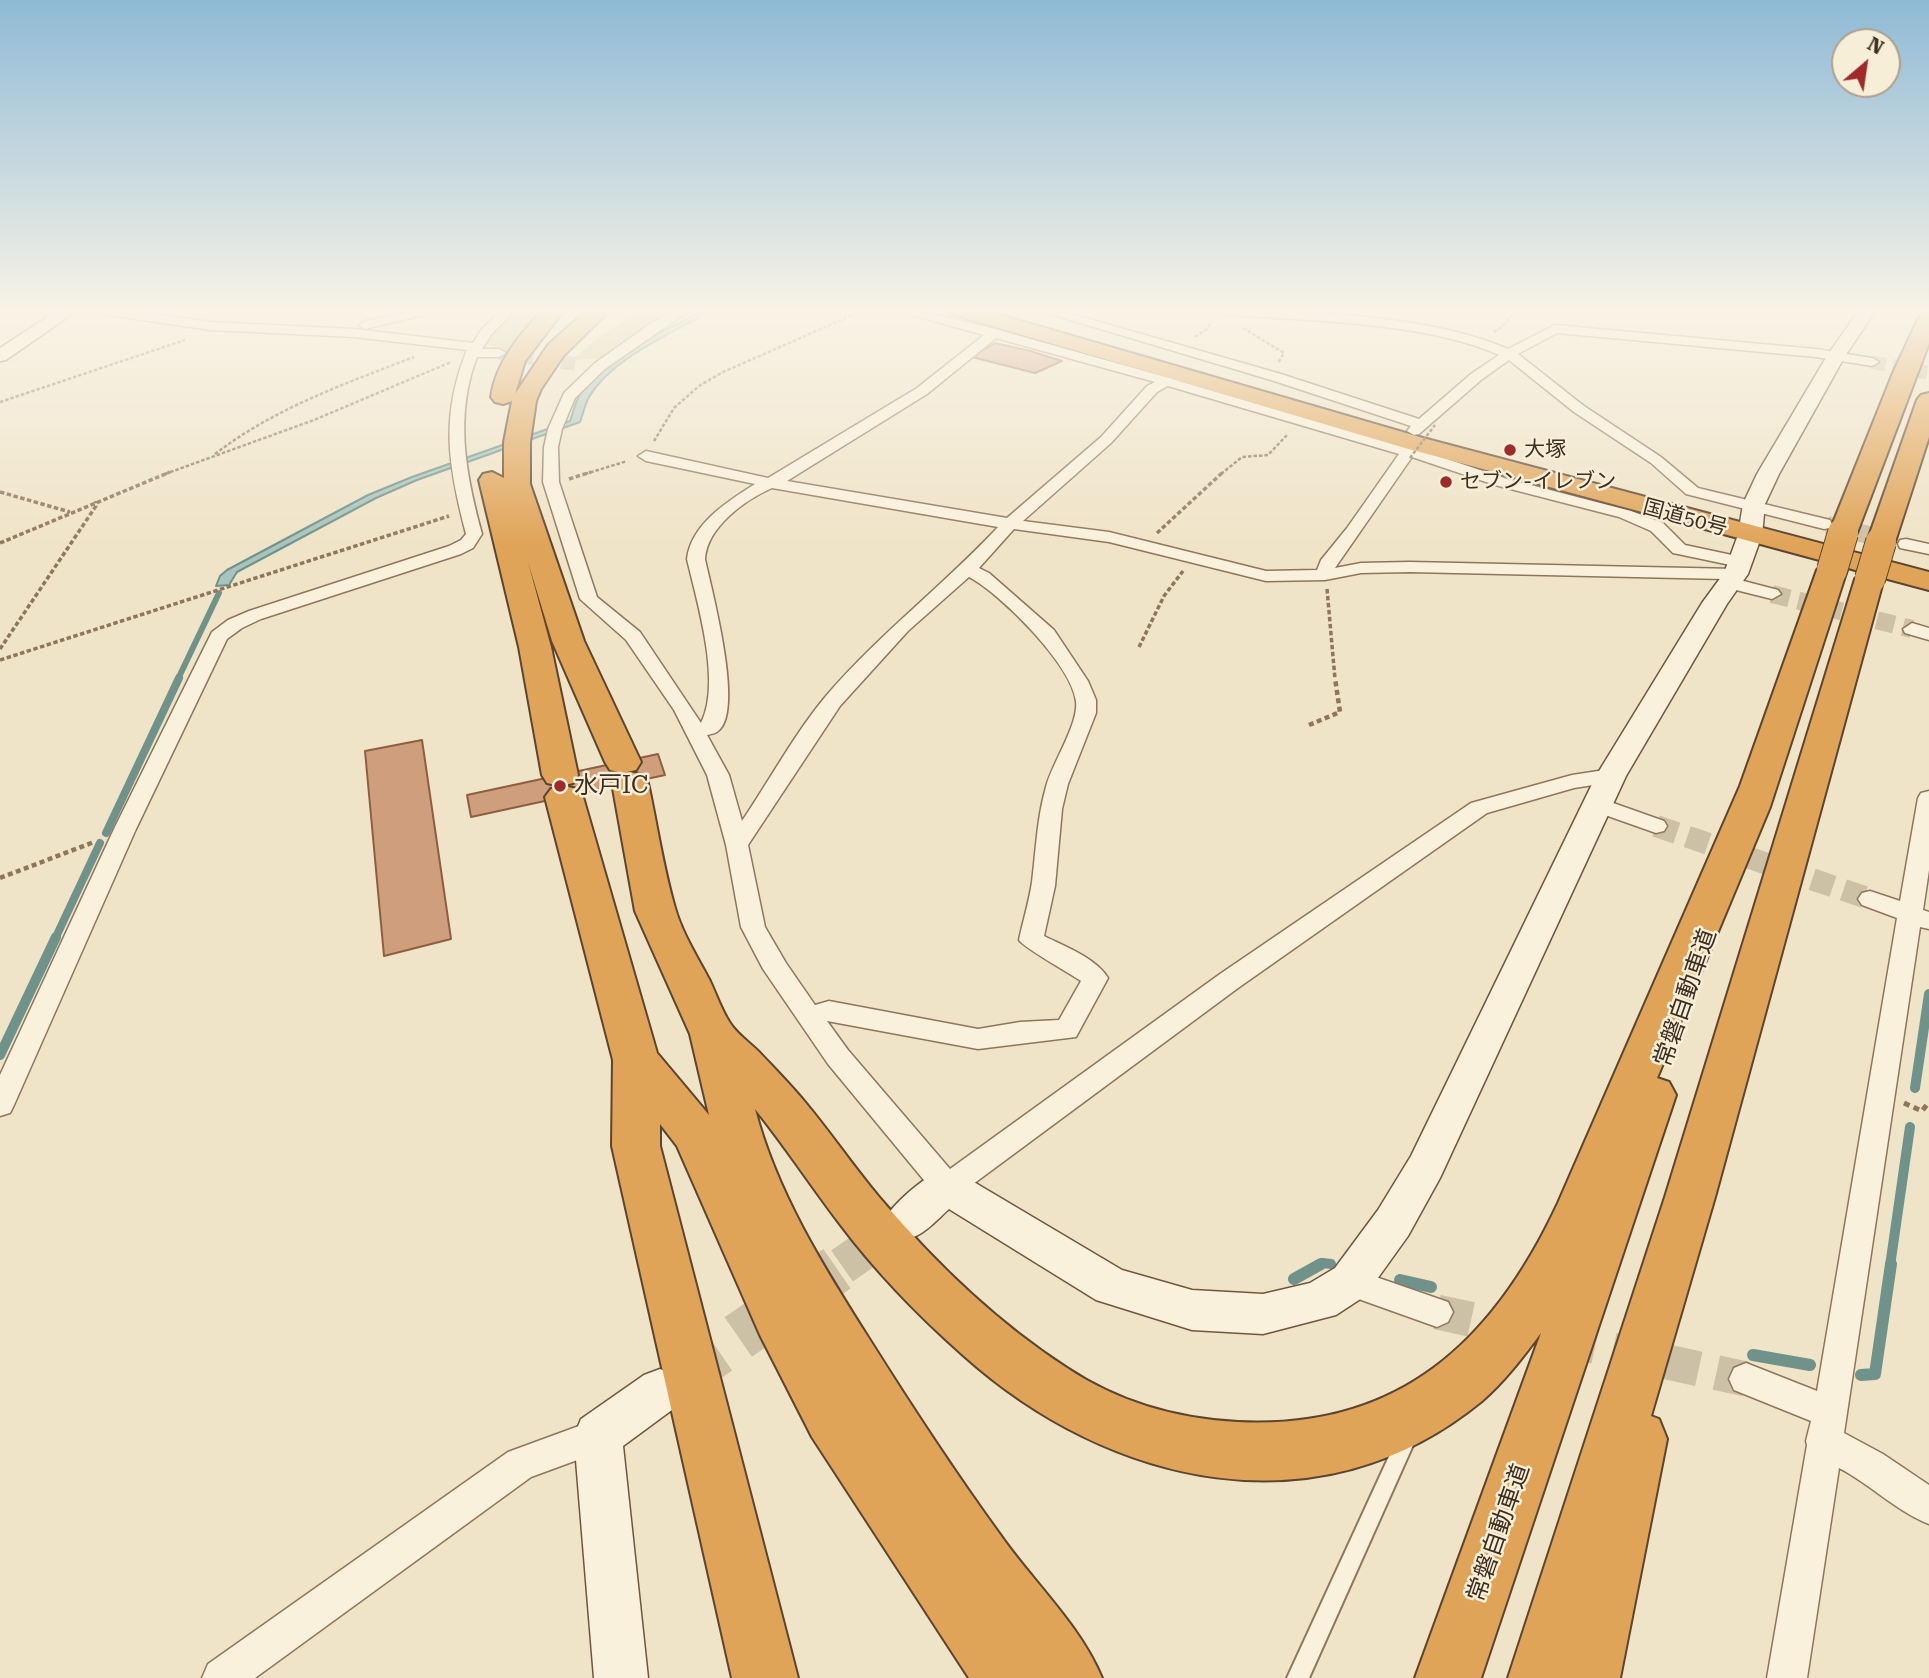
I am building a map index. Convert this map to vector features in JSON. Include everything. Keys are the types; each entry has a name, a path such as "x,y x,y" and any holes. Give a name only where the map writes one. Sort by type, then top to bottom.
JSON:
{"highway":[{"path":"504,388 512,412 517,442 517,484 568,642 626,772 655,911 713,1034 737,1133 763,1199 813,1297 875,1400 972,1548 1069,1678"},
{"path":"523,388 492,452 493,491 535,648 562,786 636,1060 636,1146 765,1678"},
{"path":"512,412 524,401 530,388"},
{"path":"512,412 541,388"},
{"name":"国道50号","path":"1215,388 1929,566"},
{"name":"国道50号","path":"1282,388 1417,439"},
{"name":"常磐自動車道","path":"1448,1678 1598,1252 1832,569 1833,528 1897,388"},
{"path":"1541,1678 1886,555 1929,400"},
{"name":"国道50号","path":"1752,520 1929,580"},
{"path":"713,1034 775,1100 872,1226 927,1286 1025,1372 1070,1401 1119,1426 1174,1443 1228,1451 1307,1450 1376,1433 1414,1417 1452,1389 1498,1345 1530,1305 1551,1271 1759,784"},
{"path":"636,1060 697,1135 779,1317 832,1417 1008,1678"},
{"path":"1587,1678 1690,1197"}],"street":[{"path":"0,1105 125,829 219,636 234,624 255,615 455,550 467,544 474,534 458,474 455,407 461,388"},
{"path":"575,388 555,429 551,447 551,482 589,599 633,636 684,710 718,775 737,845 753,927 776,969 838,1057 947,1187 1111,1286 1192,1310 1263,1314 1320,1301 1350,1282 1393,1223 1426,1166 1605,790 1735,573 1752,520 1778,455 1817,388"},
{"path":"695,732 711,727 717,715 719,692 696,559 697,548 704,535 730,507 925,388"},
{"path":"737,845 832,702 901,627 968,569 1010,524 1107,440 1155,388"},
{"path":"1205,388 1300,420 1417,439 1501,482 1625,514 1657,527 1679,549 1735,573 1772,594"},
{"path":"1325,575 1327,564 1353,532 1417,439 1465,388"},
{"path":"1553,388 1579,409 1656,460 1692,491 1736,503 1752,520 1833,528"},
{"path":"646,457 771,483 1010,524 1109,537 1266,576 1325,575 1361,568 1735,573"},
{"path":"1886,555 1929,550"},
{"path":"810,1016 828,1011 978,1039 1020,1032 1067,1030 1095,978 1060,954 1031,940 1043,886 1051,809 1057,784 1086,713 1086,699 1078,681 1047,634 983,577 968,569"},
{"path":"903,1223 947,1187 1229,981 1479,808 1572,782 1605,790 1656,826"},
{"path":"1787,1678 1826,1427 1919,917 1929,798"},
{"path":"1870,899 1919,917"},
{"path":"1350,1282 1437,1312"},
{"path":"1746,1379 1826,1427 1871,1466 1929,1507"},
{"path":"222,1678 520,1464 598,1436 660,1391"},
{"path":"598,1436 621,1678"}],"lane":[{"path":"1298,1678 1404,1450 1414,1417"}],"path":[{"path":"0,402 40,388"},
{"path":"212,456 234,438 268,418 340,388"},
{"path":"0,543 212,456 314,420 386,388"},
{"path":"551,482 568,480 646,457 667,413 696,388"},
{"path":"1144,547 1198,493 1233,464 1242,457 1268,455 1300,420"},
{"path":"0,492 71,513"},
{"path":"0,649 96,506 96,502"},
{"path":"0,660 467,510"},
{"path":"1139,647 1164,596 1192,559"},
{"path":"1310,725 1340,712 1325,575"},
{"path":"0,878 125,829"}],"green space":[{"path":"1294,388 1301,388 1402,423"}],"water":[{"path":"585,388 596,388 589,397 580,422 417,480 376,498 237,572 229,585 216,586 220,576 227,570 368,495 570,421 579,396"}],"building":[{"path":"422,740 451,939 384,956 365,751"},
{"name":"水戸IC","path":"658,754 665,775 471,817 467,795"}],"waterway":[{"path":"178,679 219,593"},
{"path":"106,833 179,678"},
{"path":"55,939 100,843"},
{"path":"0,1055 56,937"},
{"path":"1915,1088 1929,994"},
{"path":"1890,1266 1910,1127"},
{"path":"1318,1266 1323,1263 1331,1264"},
{"path":"1294,1279 1321,1264"},
{"path":"1861,1375 1875,1374 1891,1264"},
{"path":"1400,1280 1431,1287"},
{"path":"1753,1355 1810,1365"}],"tunnel":[{"path":"1827,525 1906,544"},
{"path":"1772,594 1912,629"},
{"path":"1656,826 1870,899"},
{"path":"842,1266 898,1227"},
{"path":"679,1378 844,1264"},
{"path":"1437,1312 1511,1328"},
{"path":"1561,1339 1746,1379"}],"place":[{"name":"大塚","path":"1510,450"},
{"name":"セブン-イレブン","path":"1446,482"},
{"name":"水戸IC","path":"560,786"}]}
